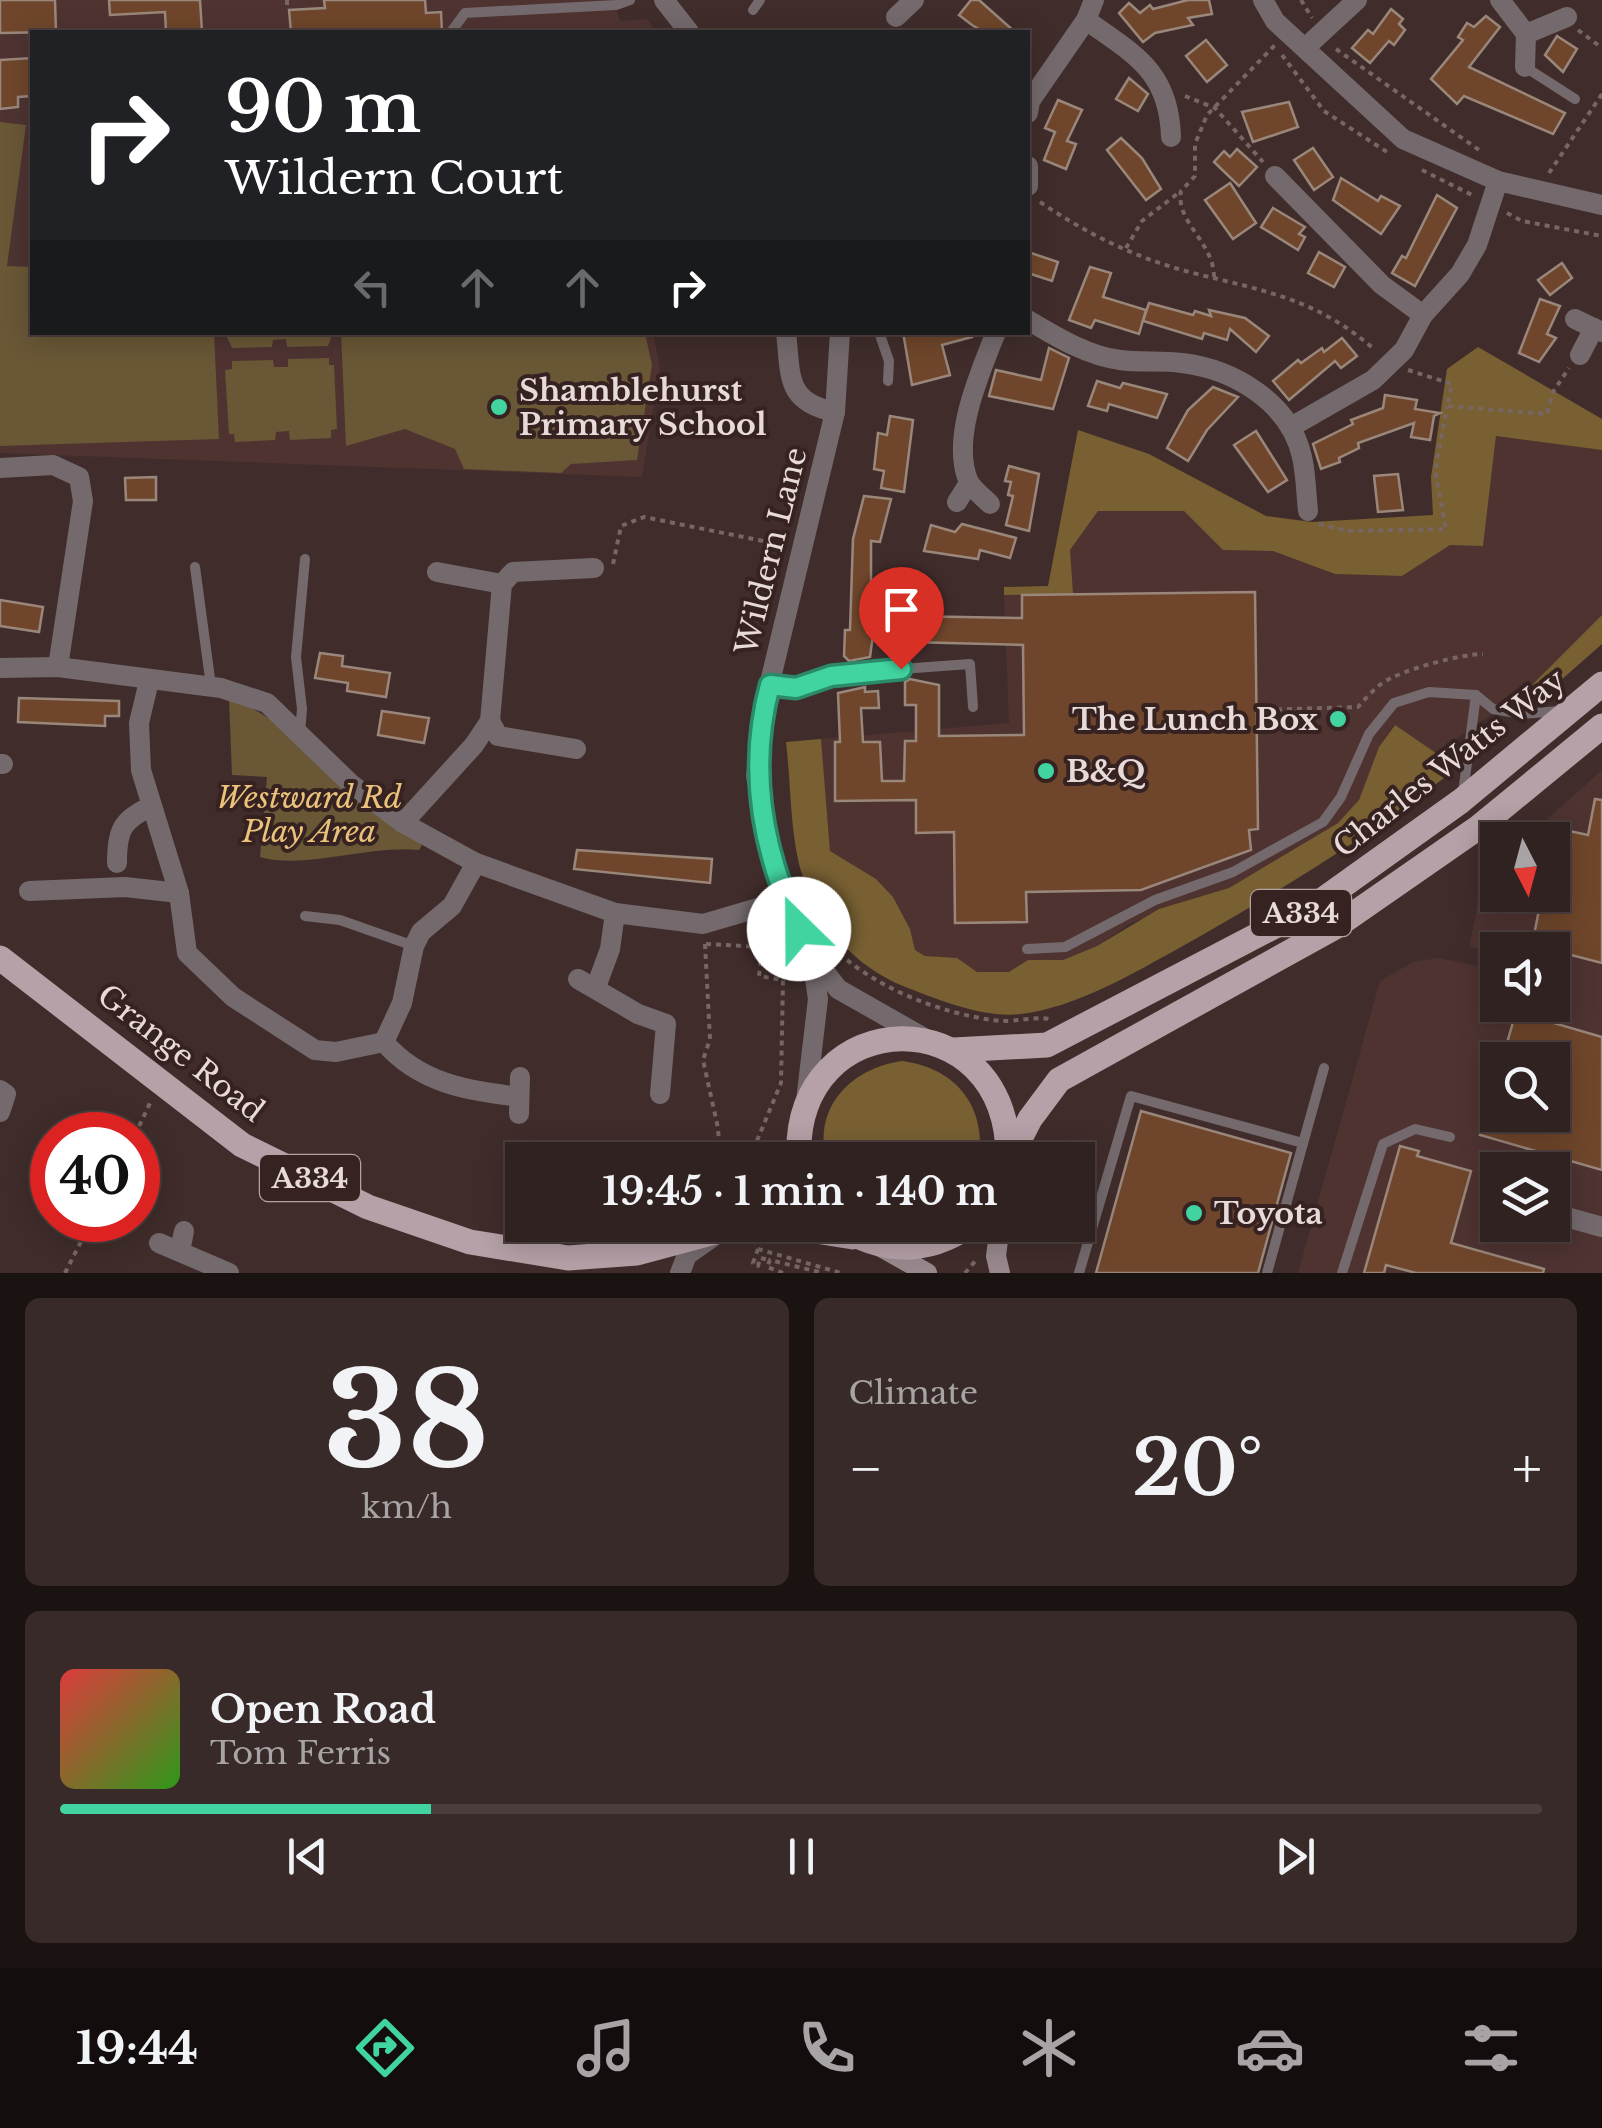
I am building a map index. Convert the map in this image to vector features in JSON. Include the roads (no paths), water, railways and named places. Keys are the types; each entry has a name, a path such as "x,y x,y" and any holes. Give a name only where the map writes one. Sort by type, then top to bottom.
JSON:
{"main road":[{"name":"Charles Watts Way","path":"954,1050 1005,1050 1059,1039 1317,904 1462,800 1576,710 1602,684"},
{"name":"Charles Watts Way","path":"1018,1142 1059,1080 1335,927 1479,827 1602,726"},
{"name":"Grange Road","path":"0,958 242,1144 368,1208 470,1242 568,1258 641,1263 690,1242"},
{"name":"Grange Road","path":"0,976 32,982"},
{"path":"798,1142 806,1101 822,1076 843,1056 870,1042 898,1037 928,1040 954,1050 980,1070 999,1096 1008,1142"},
{"path":"791,1142 798,1132"},
{"name":"Grange Road","path":"641,1263 665,1242"},
{"path":"869,1242 927,1273"},
{"path":"901,1242 929,1246 937,1242"},
{"path":"998,1242 1000,1273"}],"street":[{"path":"664,0 687,30"},
{"path":"896,17 922,0"},
{"path":"1263,0 1275,21 1404,140 1498,181 1602,206"},
{"path":"1305,48 1357,0"},
{"path":"1500,0 1526,34 1526,67"},
{"path":"1030,101 1090,10 1171,95 1170,137"},
{"path":"1526,34 1570,20"},
{"path":"1271,174 1382,286 1423,315"},
{"path":"1291,427 1373,380 1391,364 1423,315 1460,274 1477,245 1498,181"},
{"path":"1030,321 1064,342 1117,360 1182,363 1229,372 1264,398 1291,427 1302,456 1308,511"},
{"path":"1580,355 1590,326"},
{"path":"786,335 792,388 810,407 835,412"},
{"name":"Wildern Lane","path":"840,335 835,412 770,685 756,776 766,842 785,900 820,949 838,988 928,1040"},
{"path":"990,504 969,483 963,453 995,335"},
{"path":"0,468 53,465 78,477 83,501 58,667"},
{"path":"957,502 969,483"},
{"path":"403,823 474,745 490,721 502,584 513,572 594,568"},
{"path":"437,572 502,584"},
{"path":"0,668 58,667 149,682 211,687 267,703 351,784 403,823 476,863 615,914 702,924 785,900"},
{"path":"770,685 796,688 831,676 891,677"},
{"path":"149,682 139,722 140,770 180,893 187,953 233,997 315,1050 336,1052 384,1042"},
{"path":"490,721 498,736 576,749"},
{"path":"117,863 117,835 128,817 150,807"},
{"path":"384,1042 402,1003 414,946 421,932 452,906 476,863"},
{"path":"28,891 125,887 180,893"},
{"path":"615,914 610,949 587,983 638,1014 666,1024 660,1094"},
{"name":"Wildern Lane","path":"806,1101 820,949"},
{"path":"384,1042 420,1074 461,1090 519,1096"},
{"path":"1570,1219 1602,1227"},
{"path":"158,1243 182,1241 229,1273"},
{"path":"680,1273 687,1255 705,1242"}],"lane":[{"path":"452,30 465,13 616,6 630,0"},
{"path":"1526,67 1575,99"},
{"path":"880,335 890,361 888,381"},
{"path":"300,734 302,709 296,657 304,559"},
{"path":"195,567 211,687"},
{"path":"891,677 970,664 972,707"},
{"path":"1027,949 1065,947 1154,900 1233,872 1323,822 1340,797 1369,734 1394,703 1429,692 1476,695 1493,710 1522,714 1576,710"},
{"path":"1462,800 1476,695"},
{"path":"305,916 340,920 414,946"},
{"path":"1267,1273 1324,1068"},
{"path":"1079,1273 1132,1096 1303,1142"},
{"path":"1342,1273 1383,1144 1415,1129 1450,1137"}],"place":[{"name":"Shamblehurst Primary School","path":"499,407"},
{"name":"The Lunch Box","path":"1338,719"},
{"name":"B&Q","path":"1046,771"},
{"name":"Toyota","path":"1194,1213"}],"park label":[{"name":"Westward Rd Play Area","path":"309,814"}]}
